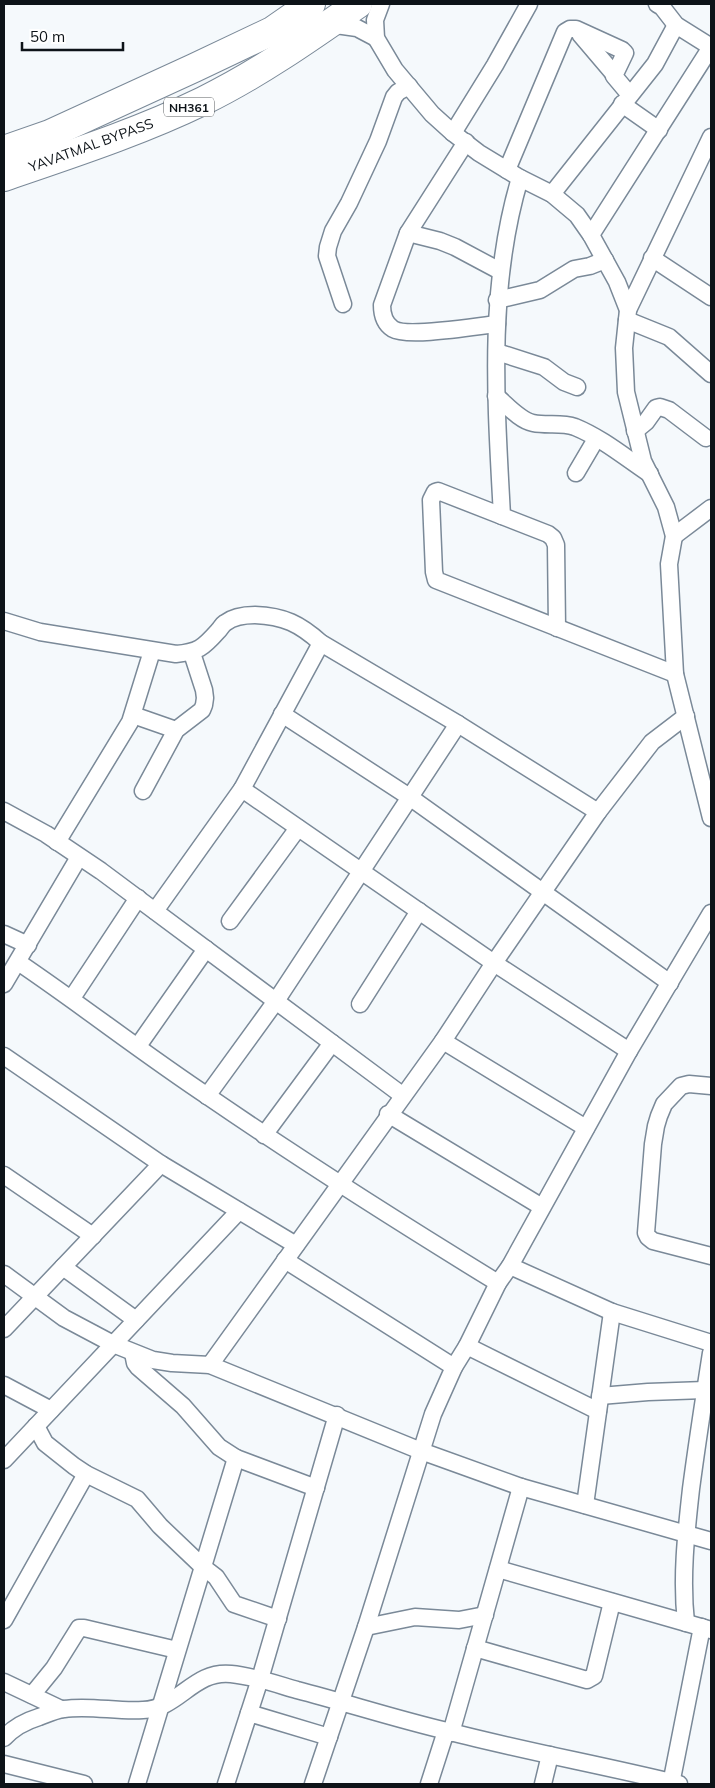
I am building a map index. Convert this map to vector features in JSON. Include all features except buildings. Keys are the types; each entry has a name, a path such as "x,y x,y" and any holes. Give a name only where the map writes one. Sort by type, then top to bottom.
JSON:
{"highway":[{"name":"YAVATMAL BYPASS","path":"4,150 50,134 272,31 311,4"},
{"name":"YAVATMAL BYPASS","path":"4,177 153,123 204,100 285,54 358,4"}],"street":[{"path":"381,4 375,20 376,38 395,70 432,114 460,137 514,174 552,194 577,215 617,282 628,315 668,338 711,374"},
{"path":"497,324 409,333 393,329 388,324 383,317 382,306 408,234 460,137 495,65 529,4"},
{"path":"591,236 711,47 676,25 662,7 657,4"},
{"path":"329,24 357,28 376,38"},
{"path":"552,194 655,64 676,25"},
{"path":"502,516 496,396 497,300 500,271 512,204 514,174 565,32 570,29 576,29 614,74 626,100 659,130"},
{"path":"343,304 327,256 328,247 333,232 378,141 394,97 398,92 409,86"},
{"path":"711,137 652,258 628,315 624,348 626,392 635,431 643,461 666,507 674,536 669,564 674,674 711,818"},
{"path":"408,234 440,241 500,271"},
{"path":"652,258 711,297"},
{"path":"497,300 540,290 574,269 590,266 605,260"},
{"path":"497,352 544,366 564,382 576,387"},
{"path":"496,396 528,421 564,424 575,427 650,474"},
{"path":"635,431 646,422 656,408 660,407 668,410 706,438"},
{"path":"576,473 596,439"},
{"path":"557,628 556,545 553,538 548,534 438,491 434,492 430,500 434,577 441,583 674,674"},
{"path":"674,536 711,508"},
{"path":"4,621 40,632 152,652 176,654 192,653 203,647 224,623 234,618 249,615 281,618 302,628 321,643 458,724 598,812"},
{"path":"155,911 242,790 321,643"},
{"path":"57,842 133,715 152,652"},
{"path":"143,791 176,730 202,710 204,705 204,690 192,653"},
{"path":"282,714 411,798 670,982"},
{"path":"133,715 176,730"},
{"path":"210,1364 442,1041 598,812 652,742 686,716"},
{"path":"207,1096 276,1001 458,724"},
{"path":"242,790 494,963 629,1051"},
{"path":"4,811 57,842 138,898 402,1095"},
{"path":"230,921 298,828"},
{"path":"4,984 79,857"},
{"path":"72,998 138,898"},
{"path":"360,1004 419,911"},
{"path":"313,1784 366,1627 421,1451 454,1367 467,1346 498,1283 510,1266 629,1051 711,913"},
{"path":"4,934 28,945"},
{"path":"138,1046 206,950"},
{"path":"18,962 72,998 264,1135 338,1184 498,1283"},
{"path":"442,1041 586,1128"},
{"path":"264,1135 332,1043"},
{"path":"4,1056 161,1164 296,1245"},
{"path":"711,1086 689,1084 681,1086 664,1104 656,1126 653,1144 646,1233 648,1238 653,1241 711,1256"},
{"path":"388,1114 542,1207"},
{"path":"4,1329 161,1164"},
{"path":"4,1175 93,1236"},
{"path":"4,1460 239,1211"},
{"path":"285,1260 454,1367"},
{"path":"510,1266 612,1312 711,1343"},
{"path":"62,1267 136,1320"},
{"path":"4,1274 64,1318 133,1353 172,1363 210,1364 421,1451 521,1487 711,1541"},
{"path":"584,1505 612,1312"},
{"path":"467,1346 599,1404 648,1392 706,1398"},
{"path":"133,1353 135,1363 167,1390 219,1447 236,1458 316,1488"},
{"path":"4,1738 20,1725 61,1709 143,1710 159,1708 169,1703 200,1679 214,1674 230,1674 341,1701 449,1732 550,1755 619,1778 674,1784 700,1627 683,1592 686,1533 705,1431 706,1398 711,1353"},
{"path":"4,1385 51,1410"},
{"path":"226,1784 260,1680 337,1415"},
{"path":"36,1426 45,1443 51,1449 86,1474 134,1497 160,1526 203,1567 216,1576 234,1604 278,1618"},
{"path":"136,1784 236,1458"},
{"path":"4,1620 86,1474"},
{"path":"429,1784 449,1732 485,1615 521,1487"},
{"path":"498,1569 700,1627"},
{"path":"475,1648 587,1680 591,1679 594,1676 612,1602"},
{"path":"366,1627 415,1617 459,1620 485,1615"},
{"path":"32,1695 54,1668 79,1628 177,1650"},
{"path":"4,1682 61,1709"},
{"path":"249,1713 329,1737"},
{"path":"543,1784 550,1755"},
{"path":"4,1764 84,1784"}]}
